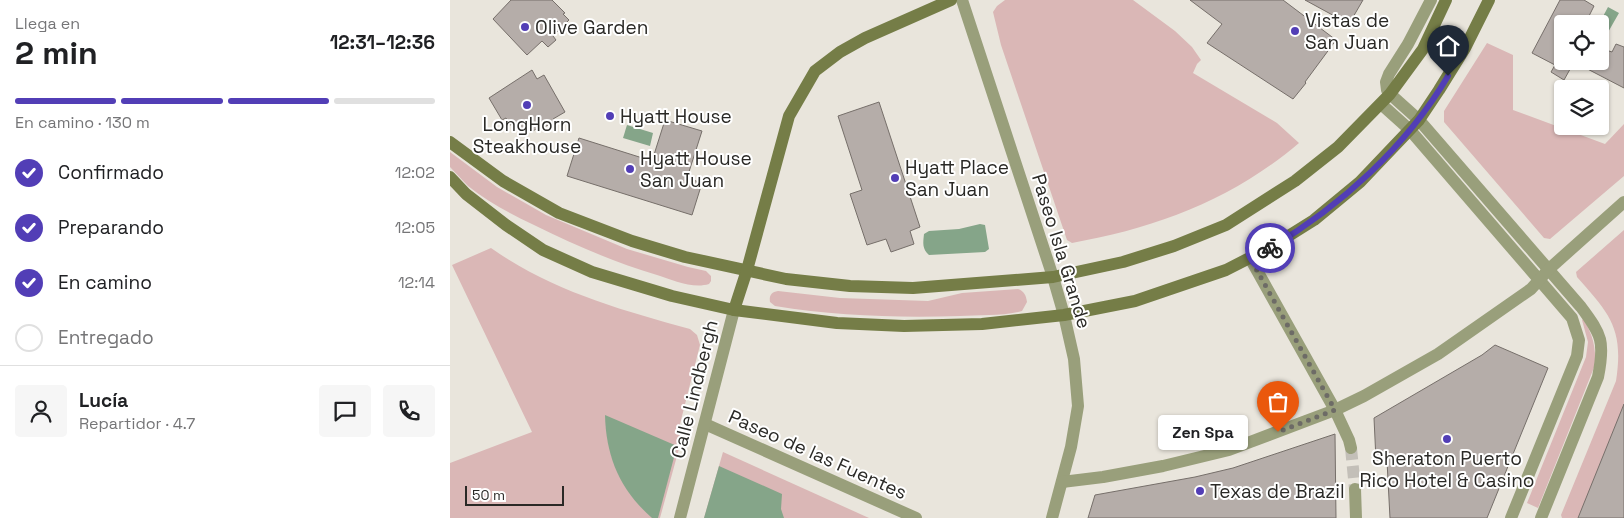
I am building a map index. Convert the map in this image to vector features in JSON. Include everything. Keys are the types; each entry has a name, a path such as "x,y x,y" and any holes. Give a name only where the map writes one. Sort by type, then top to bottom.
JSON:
{"main road":[{"name":"Calle Lindbergh","path":"734,310 747,270 789,116 815,71 840,52 865,38 951,0"},
{"path":"450,142 502,181 559,213 632,241 676,254 786,279 850,286 913,288 1053,277 1123,262 1174,246 1226,225 1295,181 1338,147 1386,99 1423,49 1446,0"},
{"path":"450,177 466,194 543,250 601,275 672,296 734,310 837,323 904,326 982,324 1064,314 1135,301 1226,270 1271,247 1314,220 1360,182 1418,120 1460,56 1488,0"}],"street":[{"name":"Paseo Isla Grande","path":"962,0 1053,277 1074,359 1078,406 1071,447 1052,518"},
{"path":"1431,0 1408,44 1388,74 1386,99 1410,130 1572,318 1578,340 1577,356 1511,518"},
{"path":"1386,99 1418,120 1549,269 1594,324 1601,341 1602,358 1598,377 1541,518"},
{"path":"1062,482 1163,466 1229,450 1335,410 1396,379 1438,354 1532,289 1549,269 1624,202"},
{"path":"1250,258 1335,410 1351,448"},
{"name":"Calle Lindbergh","path":"680,518 734,310"},
{"name":"Paseo de las Fuentes","path":"705,424 916,518"},
{"path":"1355,489 1356,518"}],"shaded area":[{"path":"1005,0 1133,0 1175,31 1192,47 1201,60 1193,73 1277,123 1299,143 1247,181 1192,209 1133,229 1072,243 1067,240 1001,45 993,12"},
{"path":"1608,7 1619,13 1609,30 1609,15 1604,15"},
{"path":"1487,43 1513,55 1513,110 1554,125 1554,135 1581,135 1605,144 1624,124 1624,176 1550,239 1544,238 1444,122 1444,111"},
{"path":"627,125 653,133 650,146 623,138"},
{"path":"450,152 497,187 546,215 627,249 706,271 711,276 711,281 709,284 703,285 683,283 625,265 594,253 525,221 468,186 450,167"},
{"path":"980,224 985,225 989,249 985,252 929,255 924,248 924,234 929,231 959,229"},
{"path":"1624,230 1624,410 1580,518 1562,518 1561,515 1616,381 1618,363 1618,348 1612,323 1606,312 1577,277 1576,272"},
{"path":"491,248 537,276 561,287 612,306 690,329 697,335 700,345 680,424 680,445 660,518 450,518 450,463 532,432 452,265"},
{"path":"1018,289 1023,292 1027,300 1022,311 991,315 867,316 775,306 770,302 772,293 778,291 840,298 928,301 962,293"},
{"path":"1583,319 1593,341 1595,365 1538,508 1527,503 1586,357 1588,342"},
{"path":"605,415 677,446 658,518 652,518 631,496 623,484 608,445"},
{"path":"723,452 869,518 704,518"},
{"path":"719,466 782,494 781,509 784,518 704,518"}],"building":[{"name":"Olive Garden","path":"511,0 552,0 569,20 553,36 556,40 548,47 542,41 527,55 493,19"},
{"path":"1190,0 1283,0 1336,40 1293,99 1207,43 1222,24"},
{"path":"1305,0 1363,0 1349,24"},
{"path":"1560,0 1584,0 1594,6 1590,15 1554,15 1554,64 1532,53"},
{"path":"1616,44 1624,47 1624,88 1589,70 1609,70 1609,51 1612,52"},
{"path":"1554,67 1554,70 1570,70 1564,80 1551,72"},
{"name":"LongHorn Steakhouse","path":"532,70 537,79 544,75 565,112 553,119 555,121 541,129 539,127 533,131 531,128 521,133 515,123 510,125 506,118 502,120 489,98"},
{"path":"879,102 920,227 910,231 914,244 891,252 886,239 867,245 850,194 862,190 838,116"},
{"name":"Hyatt House San Juan","path":"665,120 702,131 687,178 702,183 692,215 567,176 579,138 652,161"},
{"name":"Sheraton Puerto Rico Hotel & Casino","path":"1495,345 1548,368 1487,518 1390,518 1387,461 1376,460 1374,418 1482,355"},
{"path":"1624,404 1624,518 1578,518"},
{"name":"Sheraton Puerto Rico Hotel & Casino","path":"1335,434 1336,518 1088,518 1095,495 1195,477 1233,468"}],"tunnel":[{"path":"1351,448 1355,489"}],"way so far":[{"path":"1270,248 1250,258 1335,410 1278,432"}],"place":[{"name":"Olive Garden","path":"525,27"},
{"name":"Vistas de San Juan","path":"1295,31"},
{"name":"LongHorn Steakhouse","path":"527,105"},
{"name":"Hyatt House","path":"610,116"},
{"name":"Hyatt House San Juan","path":"630,169"},
{"name":"Hyatt Place San Juan","path":"895,178"},
{"name":"Zen Spa","path":"1278,432"},
{"name":"Sheraton Puerto Rico Hotel & Casino","path":"1447,439"},
{"name":"Texas de Brazil","path":"1200,491"}],"route":[{"path":"1270,248 1314,220 1360,182 1410,130 1448,76"}]}
